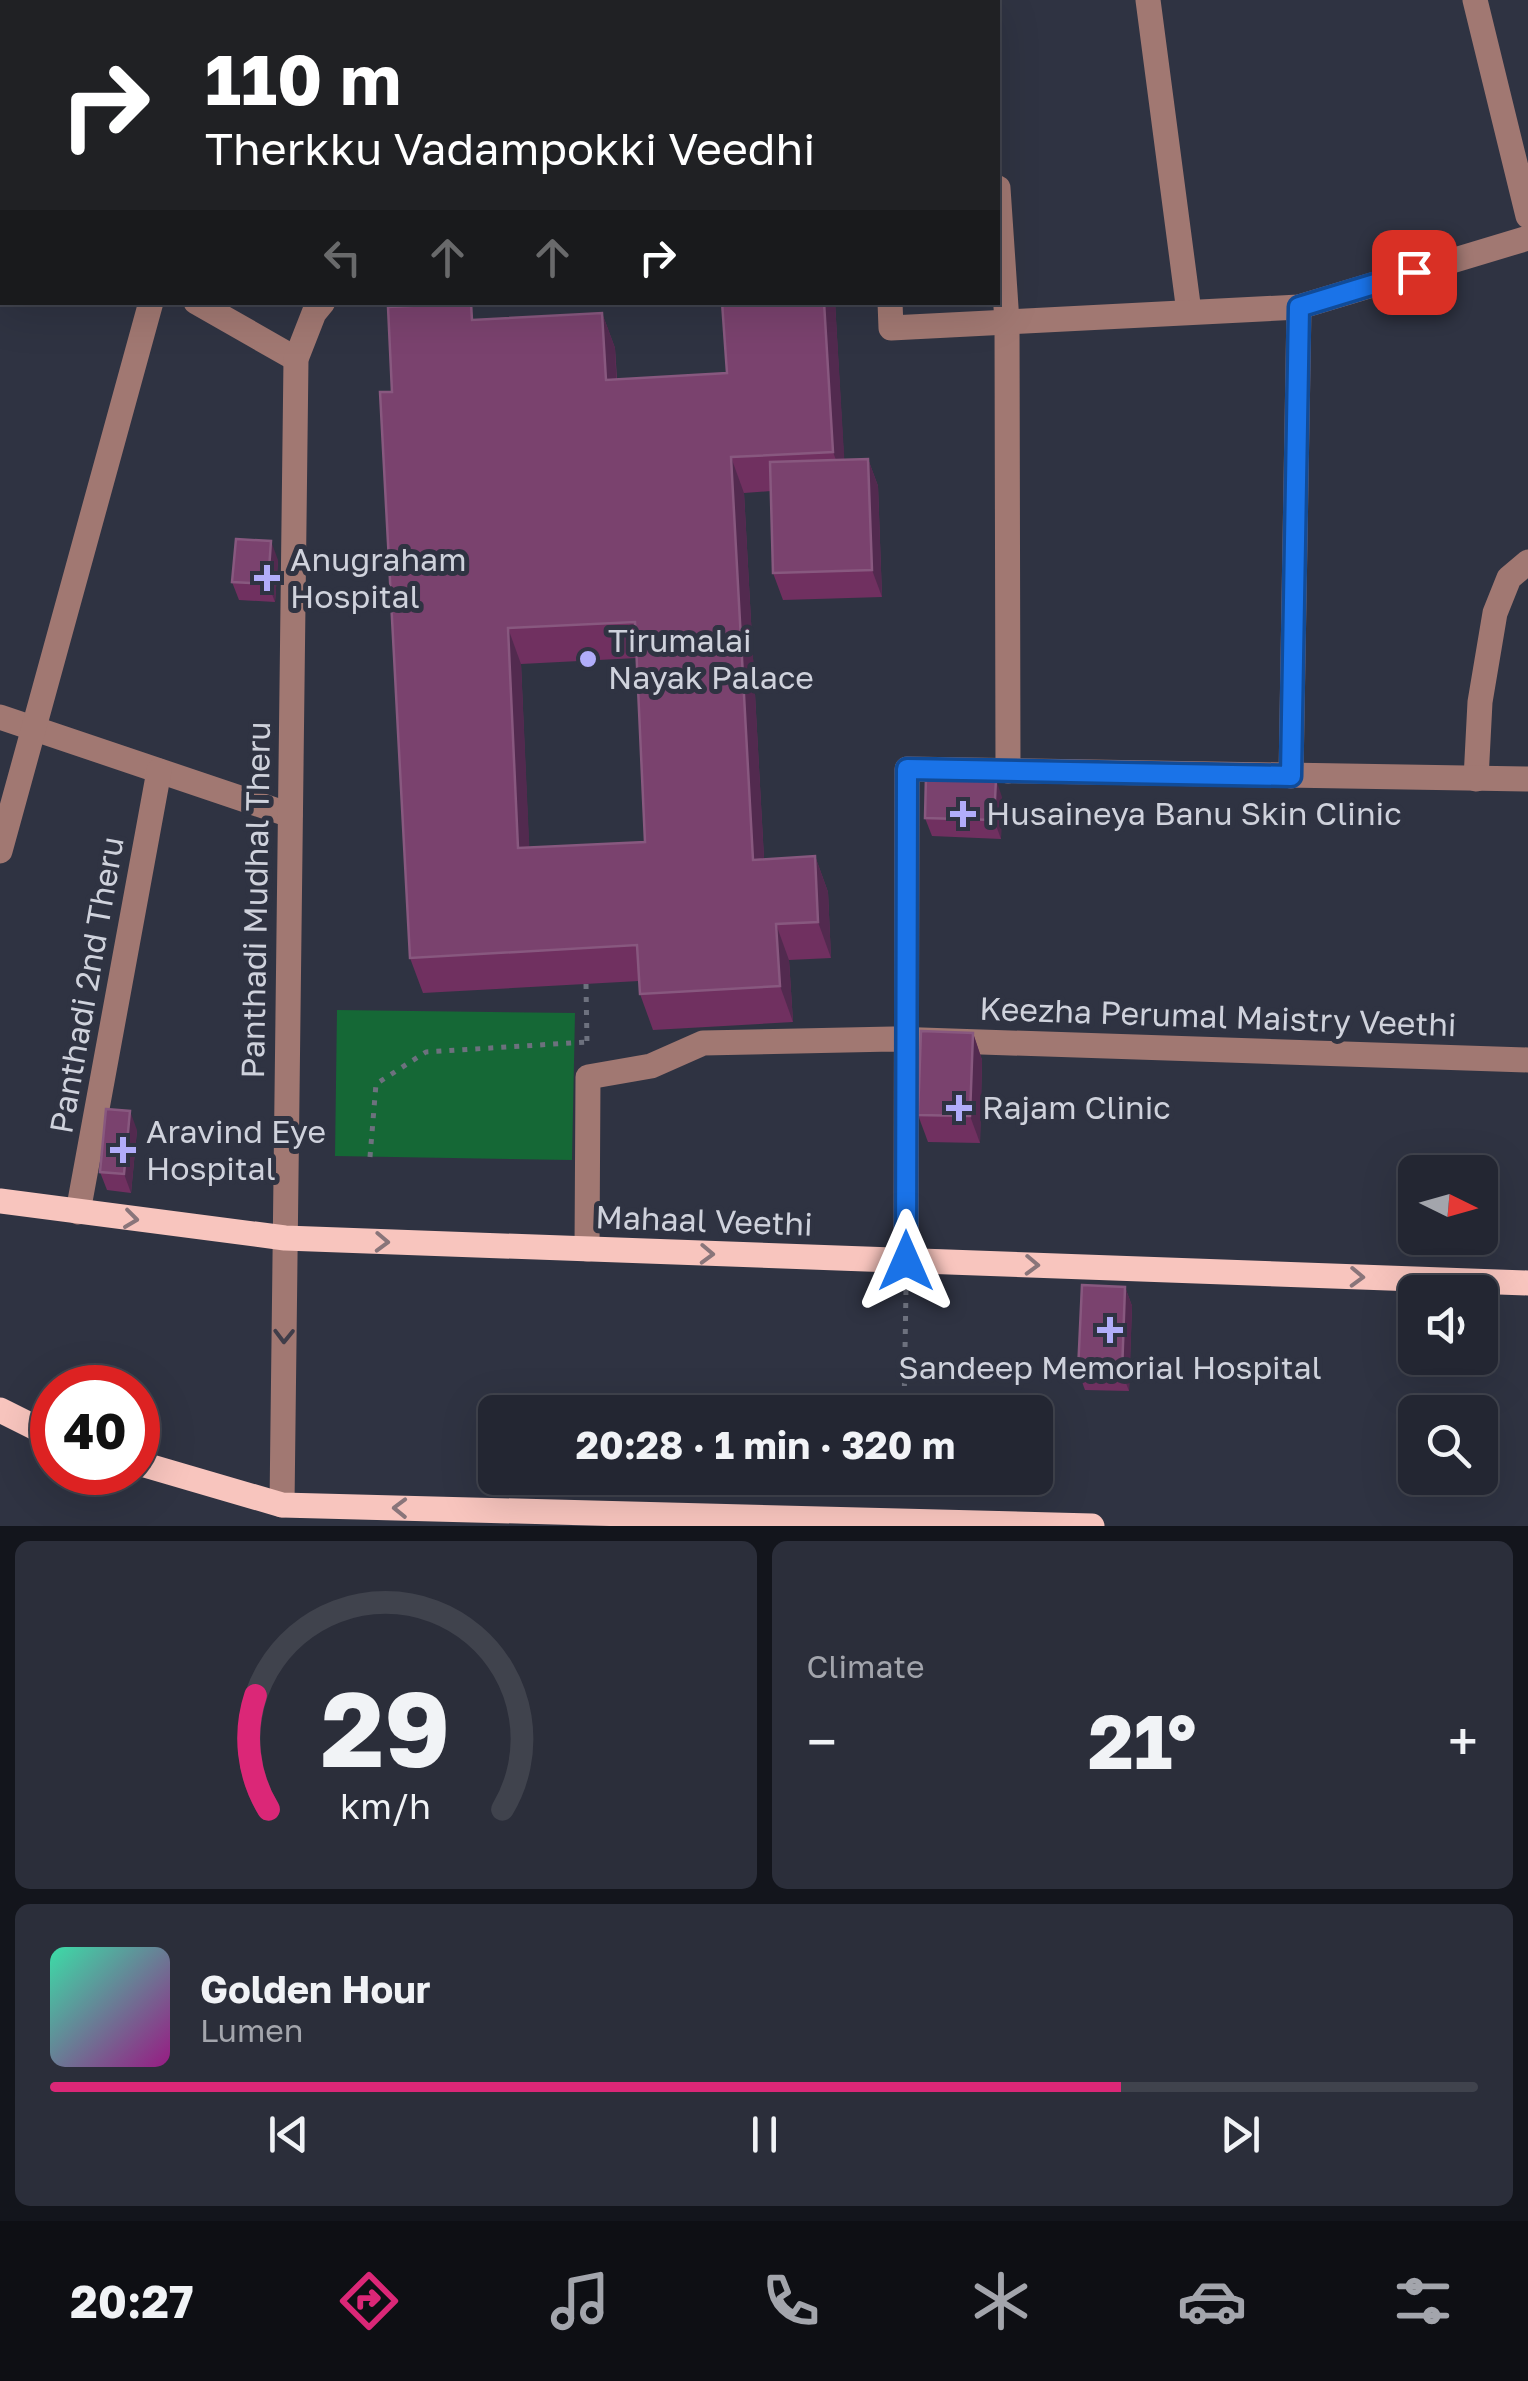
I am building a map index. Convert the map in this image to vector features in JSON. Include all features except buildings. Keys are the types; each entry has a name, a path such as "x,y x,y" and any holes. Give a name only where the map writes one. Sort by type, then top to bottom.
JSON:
{"main road":[{"name":"Mahaal Veethi","path":"0,1202 285,1238 1528,1284"},
{"path":"0,1410 30,1425"},
{"path":"160,1471 282,1516 1092,1526"}],"street":[{"path":"1148,0 1189,312"},
{"path":"1476,0 1528,216"},
{"path":"1000,218 1007,322 1008,771"},
{"path":"890,305 891,328 1299,307 1528,238"},
{"path":"0,852 150,305"},
{"path":"201,305 296,359"},
{"name":"Panthadi Mudhal Theru","path":"282,1516 296,359 321,305"},
{"path":"1291,776 1299,307"},
{"path":"1476,778 1480,702 1495,613 1509,578 1528,562"},
{"path":"0,718 290,814"},
{"path":"906,1261 907,769 1528,779"},
{"name":"Panthadi 2nd Theru","path":"78,1212 160,771"},
{"name":"Keezha Perumal Maistry Veethi","path":"588,1076 652,1066 703,1043 906,1040 1528,1060"},
{"path":"588,1076 588,1249"}],"path":[{"path":"586,984 588,1076"},
{"path":"370,1157 376,1084 426,1052 587,1042"},
{"path":"904,1395 906,1261"}],"green space":[{"path":"337,1010 575,1013 572,1160 335,1156"}],"place":[{"name":"Anugraham Hospital","path":"267,578"},
{"name":"Tirumalai Nayak Palace","path":"588,659"},
{"name":"Husaineya Banu Skin Clinic","path":"963,814"},
{"name":"Rajam Clinic","path":"959,1108"},
{"name":"Aravind Eye Hospital","path":"123,1150"},
{"name":"Sandeep Memorial Hospital","path":"1110,1330"}],"route":[{"path":"906,1261 907,769 1291,776 1299,307 1414,272"}]}
